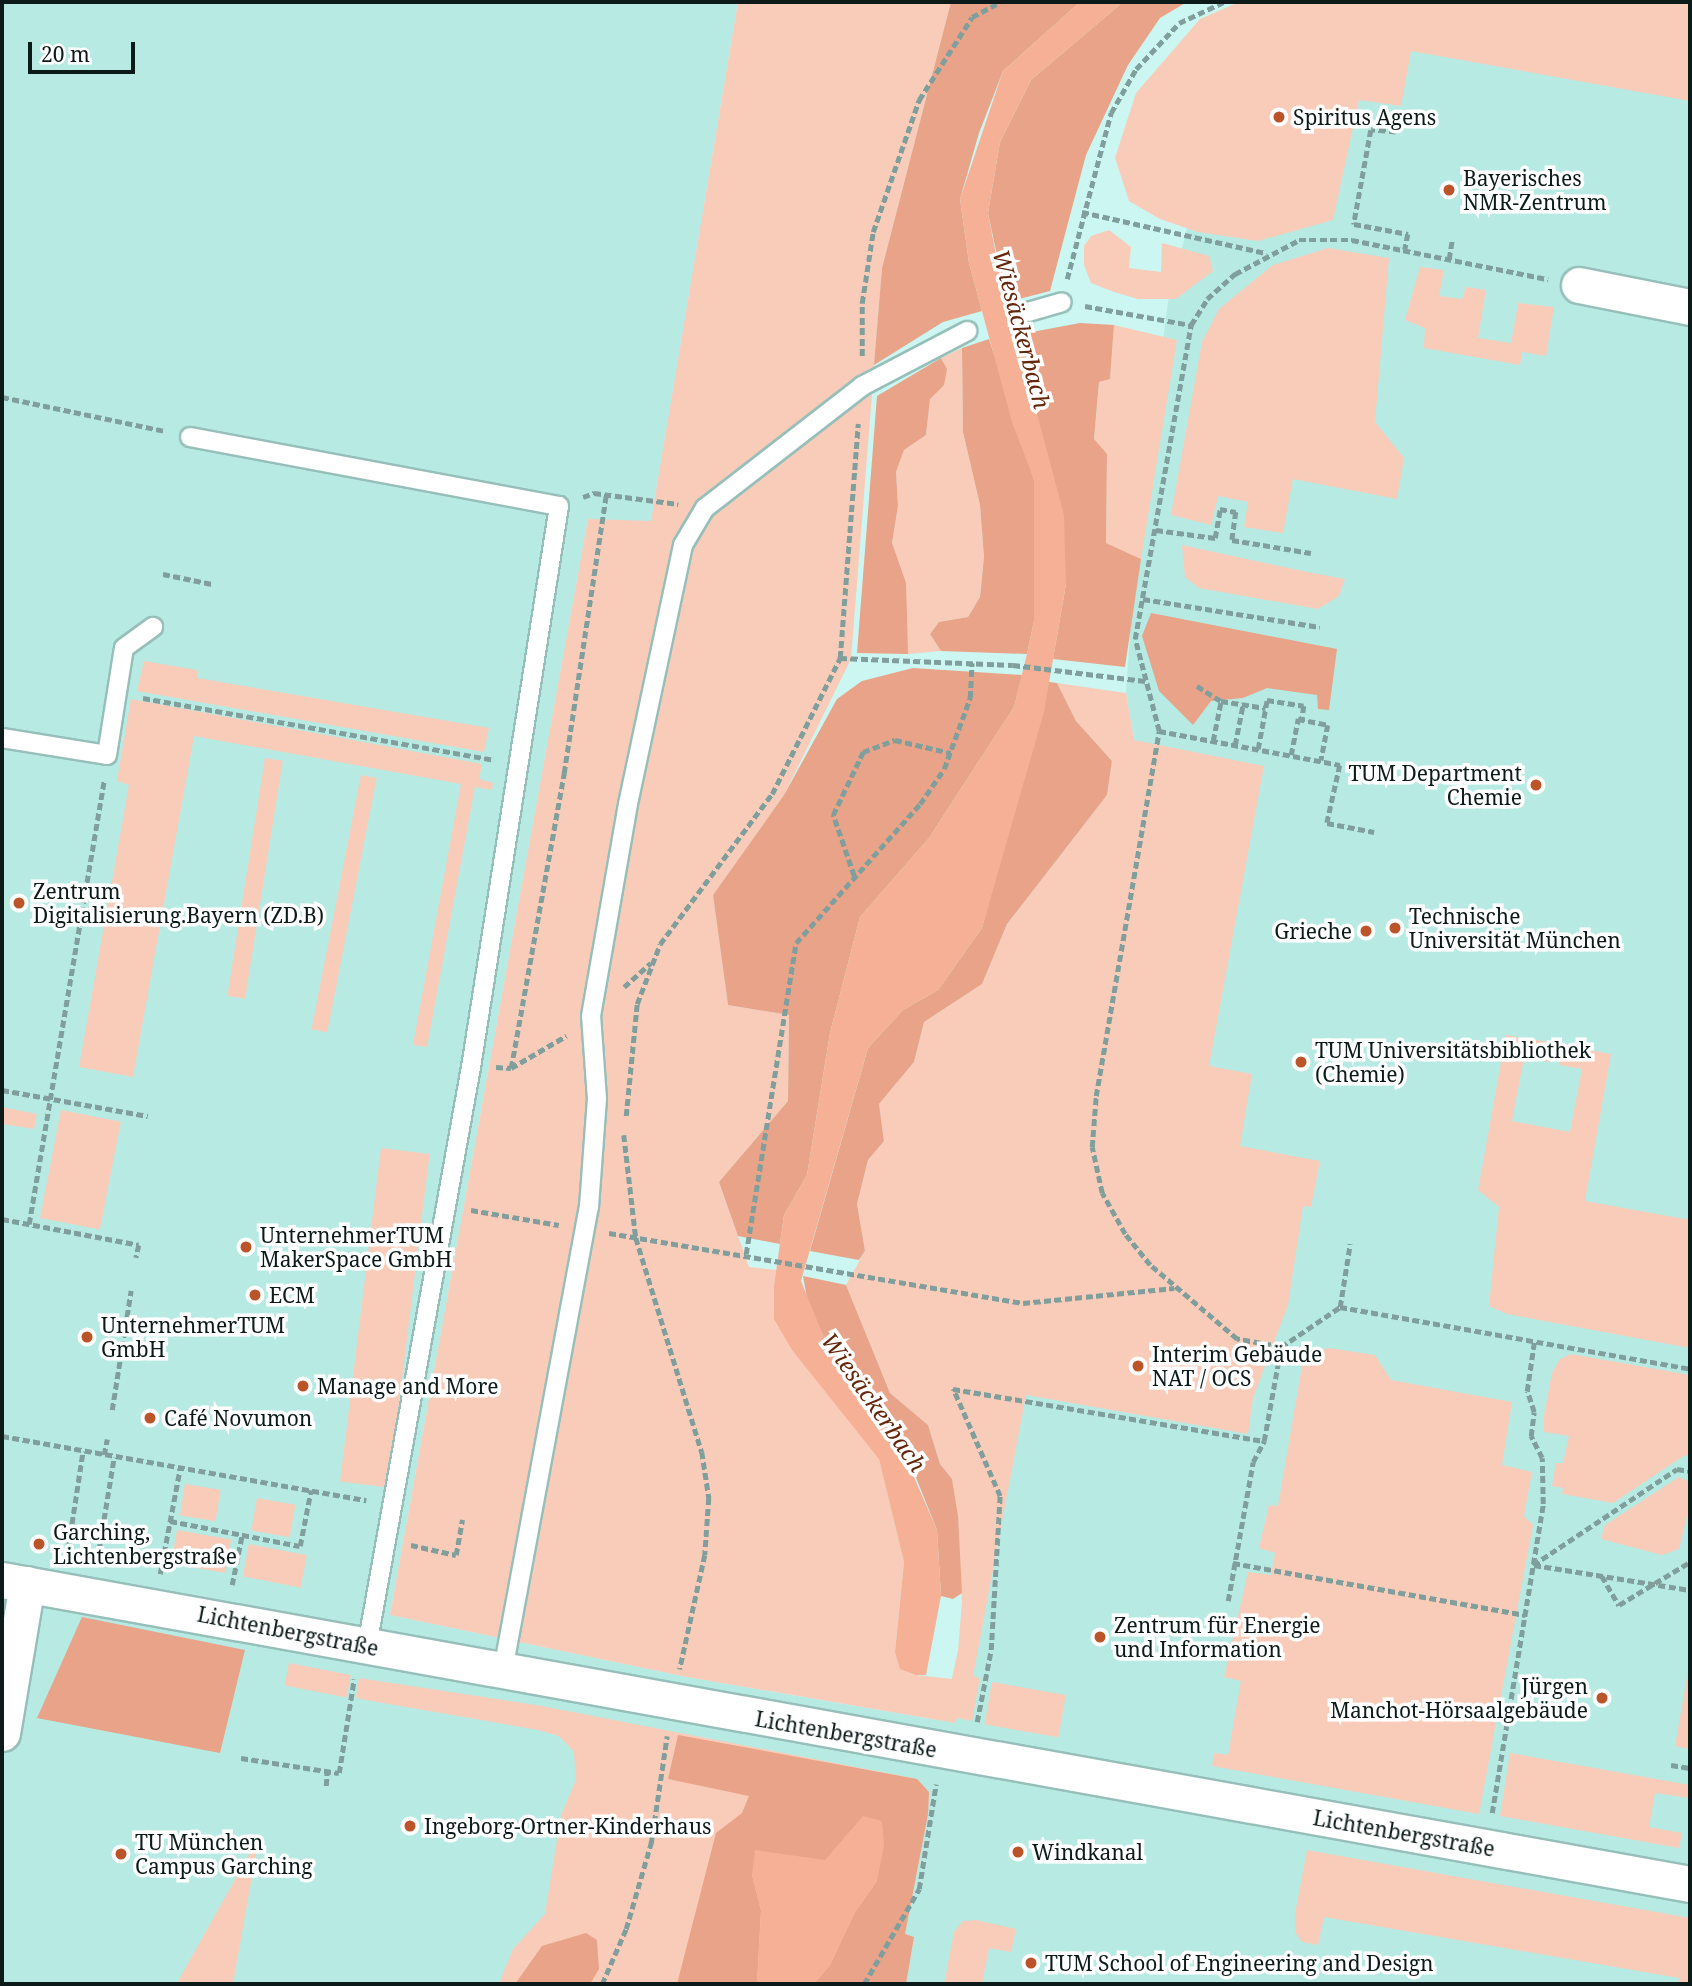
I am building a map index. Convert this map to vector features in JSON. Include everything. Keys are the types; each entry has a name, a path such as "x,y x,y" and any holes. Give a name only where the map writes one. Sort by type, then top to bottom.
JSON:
{"street":[{"path":"1579,285 1690,307"},
{"path":"2,1733 14,1582"},
{"name":"Lichtenbergstraße","path":"14,1582 361,1658 503,1670 942,1752 1690,1884"}],"lane":[{"path":"1028,312 1062,302"},
{"path":"503,1670 585,1229 597,1099 591,1016 628,804 683,545 705,508 862,386 967,331"},
{"path":"190,437 559,506 471,1067 386,1540 361,1658"},
{"path":"2,738 107,755 124,648 153,627"}],"path":[{"path":"602,1984 626,1929 651,1843 674,1702 705,1555 709,1498 702,1452 636,1238 624,1138 637,1004 660,944 772,794 840,658 862,386 862,303 873,232 919,100 972,17 1000,2"},
{"path":"1191,325 1062,302 1082,212 1111,113 1136,69 1179,23 1224,2"},
{"path":"1396,132 1371,131 1354,224 1408,234 1405,250"},
{"path":"1082,212 1267,254"},
{"path":"1579,285 1405,250 1322,237 1299,240 1267,254 1235,274 1207,299 1191,325 1135,639 1159,731 1096,1096 1092,1147 1102,1193 1125,1234 1175,1287 1237,1339 1280,1347 1340,1307 1690,1369"},
{"path":"1449,259 1452,240"},
{"path":"2,397 190,437"},
{"path":"559,506 594,494 655,501"},
{"path":"510,1068 564,773 606,495"},
{"path":"1156,530 1215,538 1220,509 1236,512 1231,540 1311,553"},
{"path":"163,574 212,584"},
{"path":"1143,599 1320,627"},
{"path":"840,658 1013,665 1145,681"},
{"path":"746,1254 796,943 920,804 951,753 970,698 972,663"},
{"path":"1197,686 1221,701 1265,708"},
{"path":"116,694 518,765"},
{"path":"1258,749 1267,700 1304,706 1302,720"},
{"path":"1213,741 1221,701"},
{"path":"1236,745 1243,704"},
{"path":"1291,755 1297,719 1328,725 1321,760"},
{"path":"1159,731 1340,765 1327,823 1374,832"},
{"path":"854,876 833,815 863,752 895,740 951,753"},
{"path":"29,1224 102,805"},
{"path":"471,1067 510,1068 555,1045 591,1016"},
{"path":"2,1090 148,1116"},
{"path":"446,1206 746,1254 1023,1303 1175,1287"},
{"path":"2,1219 139,1245 136,1258"},
{"path":"1340,1307 1350,1244"},
{"path":"112,1410 131,1290"},
{"path":"1492,1815 1543,1504 1542,1458 1531,1436 1534,1412 1527,1391 1534,1343"},
{"path":"1228,1601 1253,1462 1264,1441 1280,1347"},
{"path":"972,1728 978,1721 991,1650 1000,1496 953,1389 1264,1441"},
{"path":"2,1436 392,1504"},
{"path":"104,1455 107,1439"},
{"path":"67,1555 83,1451"},
{"path":"97,1561 114,1457"},
{"path":"160,1574 180,1468"},
{"path":"1533,1565 1677,1469 1690,1471"},
{"path":"170,1521 300,1546 311,1490"},
{"path":"386,1540 456,1555 462,1520"},
{"path":"231,1588 242,1535"},
{"path":"1601,1575 1619,1605 1690,1562"},
{"path":"1233,1563 1525,1615"},
{"path":"1533,1565 1690,1590"},
{"path":"241,1758 339,1773 361,1658"},
{"path":"864,1984 919,1889 942,1752"},
{"path":"1671,1765 1690,1768"},
{"path":"326,1787 327,1772"}],"shaded area":[{"name":"Technische Universität München","path":"2,2 738,2 651,522 588,520 390,1615 687,1677 943,1721 1003,1440 1134,740 1126,693 1135,562 1168,302 1202,170 1362,2 1690,2 1690,1984 2,1984"},
{"path":"738,2 951,2 882,268 851,659 784,795 713,895 728,1005 789,1015 788,1101 719,1182 749,1267 777,1270 774,1286 837,1403 879,1458 904,1562 895,1651 916,1675 952,1679 958,1651 962,1602 952,1479 940,1464 928,1425 890,1393 846,1285 865,1251 857,1204 868,1160 884,1141 879,1104 914,1062 924,1022 982,984 1007,924 1107,795 1112,761 1076,721 1057,683 1126,693 1134,740 1264,766 1209,1066 1252,1074 1240,1146 1320,1161 1311,1207 1303,1206 1288,1305 1253,1398 1248,1434 1026,1395 973,1676 980,1678 972,1721 957,1718 955,1723 687,1677 390,1615 588,519 651,521"},
{"path":"951,2 1080,2 1003,71 979,133 960,199 969,263 982,311 943,322 874,365 882,268"},
{"path":"1123,2 1187,2 1160,18 1128,65 1086,155 1050,291 1007,302 988,213 1000,142 1031,80"},
{"path":"1239,2 1690,2 1690,101 1411,51 1401,106 1359,100 1333,220 1258,241 1198,232 1160,219 1129,201 1115,158 1136,93 1200,19"},
{"path":"1109,230 1131,247 1129,268 1161,272 1162,243 1209,256 1213,271 1176,299 1138,299 1091,283 1084,265 1084,246 1091,236"},
{"path":"1328,248 1389,258 1375,422 1404,458 1397,499 1293,479 1283,533 1244,527 1248,502 1218,496 1211,525 1171,515 1202,342 1219,309 1273,265"},
{"path":"1420,267 1444,270 1439,296 1462,299 1466,287 1486,290 1478,338 1511,343 1518,303 1554,307 1546,356 1522,352 1520,365 1424,348 1425,328 1405,320"},
{"path":"1080,323 1114,325 1110,379 1099,382 1094,439 1107,454 1106,543 1141,559 1125,667 1053,659 1066,584 1016,335"},
{"path":"1114,325 1177,340 1141,559 1106,543 1107,454 1094,440 1099,382 1110,378"},
{"path":"989,339 1034,480 1034,621 1027,654 941,651 930,634 939,622 968,617 980,597 984,557 980,505 963,432 962,348"},
{"path":"962,348 963,432 980,505 984,557 980,597 968,617 939,622 930,634 941,651 908,654 892,543 898,506 896,472 904,450 926,435 930,399 947,369 941,358"},
{"path":"941,358 947,369 944,385 930,399 926,435 904,450 896,472 898,506 892,543 906,583 908,654 857,653 877,396"},
{"path":"1182,545 1345,579 1339,596 1318,609 1199,588 1185,577"},
{"path":"1151,613 1337,649 1329,710 1318,709 1317,695 1267,688 1243,698 1211,701 1193,725 1159,691 1142,636"},
{"path":"144,661 197,670 197,678 489,728 484,752 137,691"},
{"path":"913,668 1022,675 1014,707 929,838 860,917 830,1033 807,1175 784,1215 780,1244 738,1236 719,1182 788,1101 789,1015 728,1005 713,895 784,795 837,699 862,681"},
{"path":"1049,682 1057,683 1076,721 1112,761 1107,795 1007,924 982,984 924,1022 914,1062 879,1104 884,1141 868,1160 857,1204 865,1251 859,1260 810,1251 868,1048 903,1010 938,990 982,928"},
{"path":"131,699 482,764 479,779 493,783 492,790 475,787 427,1047 413,1045 461,784 194,736 133,1077 79,1067 129,785 117,781"},
{"path":"265,758 283,761 245,999 227,996"},
{"path":"361,775 377,778 327,1032 312,1029"},
{"path":"1506,1035 1554,1043 1551,1062 1524,1058 1512,1121 1570,1132 1582,1069 1559,1065 1562,1045 1611,1054 1585,1201 1690,1220 1690,1348 1507,1314 1489,1306 1499,1207 1478,1190"},
{"path":"2,1107 37,1114 34,1129 2,1124"},
{"path":"61,1110 121,1122 100,1230 40,1218"},
{"path":"381,1148 430,1154 389,1487 340,1481"},
{"path":"803,1276 846,1285 890,1393 928,1425 940,1464 952,1479 958,1516 962,1593 953,1599 941,1596 937,1530 909,1460 890,1422 823,1335 809,1309"},
{"path":"1328,1348 1375,1355 1391,1380 1512,1402 1502,1465 1532,1472 1524,1516 1533,1525 1479,1814 1212,1766 1214,1753 1228,1755 1241,1681 1224,1677 1248,1572 1271,1575 1275,1553 1259,1548 1269,1505 1278,1506 1302,1366 1309,1355"},
{"path":"1571,1354 1690,1375 1690,1456 1685,1455 1613,1503 1562,1494 1563,1488 1552,1486 1556,1463 1563,1463 1569,1436 1544,1432 1544,1415 1552,1373 1560,1359"},
{"path":"1679,1477 1690,1482 1690,1503 1679,1549 1662,1555 1601,1539 1605,1525"},
{"path":"185,1484 221,1490 216,1521 180,1516"},
{"path":"257,1498 295,1505 290,1537 251,1530"},
{"path":"177,1530 231,1540 225,1573 171,1563"},
{"path":"249,1544 307,1555 301,1588 243,1576"},
{"path":"82,1617 245,1650 220,1753 37,1718"},
{"path":"1690,1660 1690,1749 1675,1746"},
{"path":"289,1663 351,1675 346,1698 285,1686"},
{"path":"359,1678 542,1706 917,1779 929,1792 928,1814 905,1934 914,1937 906,1984 499,1984 513,1949 545,1914 561,1815 576,1780 574,1752 559,1736 538,1730 360,1699 356,1697"},
{"path":"992,1682 1066,1695 1058,1737 985,1724"},
{"path":"678,1735 917,1779 929,1792 928,1814 905,1934 914,1937 906,1984 814,1984 830,1965 855,1912 877,1881 825,1861 795,1858 752,1875 761,1910 757,1984 677,1984 716,1833 742,1813 749,1796 668,1779"},
{"path":"1510,1753 1690,1785 1689,1798 1655,1793 1649,1827 1682,1833 1679,1848 1500,1816"},
{"path":"259,1837 233,1984 177,1984 182,1974"},
{"path":"1307,1850 1690,1918 1690,1984 1678,1984 1679,1978 1324,1917 1318,1945 1302,1942 1295,1932 1295,1914"},
{"path":"976,1920 1016,1929 1011,1952 989,1948 982,1984 944,1984 954,1932 963,1921"},
{"path":"586,1933 597,1940 599,1969 590,1984 515,1984 542,1946"}],"water":[{"name":"Wiesäckerbach","path":"1080,2 1123,2 1031,80 1000,142 988,213 999,271 1064,515 1066,584 1044,712 982,928 938,990 903,1010 868,1048 801,1281 823,1335 890,1422 937,1530 941,1596 926,1675 916,1675 900,1669 895,1652 904,1562 879,1459 792,1350 774,1319 774,1286 784,1215 807,1175 830,1033 860,917 929,838 1014,707 1027,654 1034,621 1034,480 1012,422 969,263 960,199 1003,71"},
{"path":"863,1816 882,1821 884,1845 877,1881 855,1912 830,1965 814,1984 757,1984 761,1910 752,1875 755,1850 825,1860"}],"place":[{"name":"Spiritus Agens","path":"1279,117"},
{"name":"Bayerisches NMR-Zentrum","path":"1449,190"},
{"name":"TUM Department Chemie","path":"1536,785"},
{"name":"Zentrum Digitalisierung.Bayern (ZD.B)","path":"19,903"},
{"name":"Technische Universität München","path":"1395,928"},
{"name":"Grieche","path":"1366,931"},
{"name":"TUM Universitätsbibliothek (Chemie)","path":"1301,1062"},
{"name":"UnternehmerTUM MakerSpace GmbH","path":"246,1247"},
{"name":"ECM","path":"255,1295"},
{"name":"UnternehmerTUM GmbH","path":"87,1337"},
{"name":"Interim Gebäude NAT / OCS","path":"1138,1366"},
{"name":"Manage and More","path":"303,1386"},
{"name":"Café Novumon","path":"150,1418"},
{"name":"Garching, Lichtenbergstraße","path":"39,1544"},
{"name":"Zentrum für Energie und Information","path":"1100,1637"},
{"name":"Jürgen Manchot-Hörsaalgebäude","path":"1602,1698"},
{"name":"Ingeborg-Ortner-Kinderhaus","path":"410,1826"},
{"name":"Windkanal","path":"1018,1852"},
{"name":"TU München Campus Garching","path":"121,1854"},
{"name":"TUM School of Engineering and Design","path":"1031,1963"}]}
